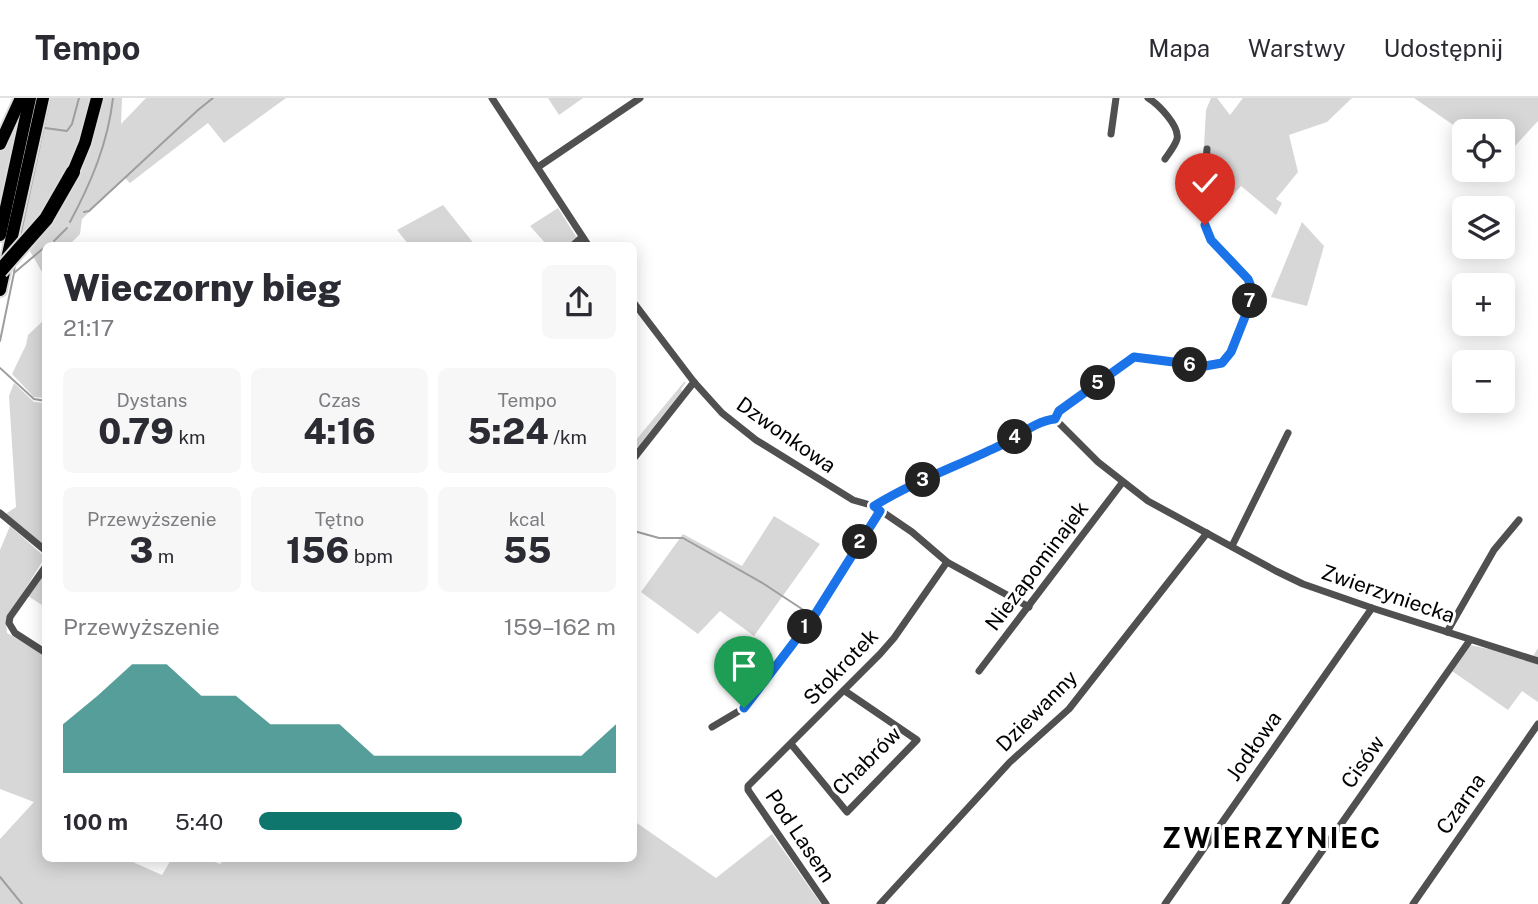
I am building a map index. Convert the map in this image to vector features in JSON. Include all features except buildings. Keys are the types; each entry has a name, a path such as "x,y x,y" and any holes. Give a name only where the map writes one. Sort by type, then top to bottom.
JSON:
{"highway":[{"path":"0,271 46,219 73,172"}],"main road":[{"path":"0,144 21,98"},
{"path":"0,235 30,98"},
{"path":"0,290 43,98"},
{"path":"73,172 85,143 97,98"}],"street":[{"path":"492,98 585,242"},
{"path":"538,167 639,98"},
{"path":"1111,134 1116,98"},
{"path":"1148,98 1167,116 1177,133 1177,140 1165,159"},
{"path":"712,727 744,708 814,616 877,509 943,469 999,447 1038,424 1055,419 1059,411 1134,357 1205,366 1222,363 1231,352 1254,294 1248,279 1211,240 1205,225 1203,214 1207,149"},
{"path":"576,242 582,237"},
{"name":"Dzwonkowa","path":"637,307 694,382 722,413 769,449 853,500 877,509 912,532 947,562 1029,607"},
{"path":"637,453 694,382"},
{"name":"Zwierzyniecka","path":"1055,419 1122,483 1206,533 1303,584 1538,661"},
{"path":"1232,546 1288,433"},
{"name":"Niezapominajek","path":"979,671 1122,483"},
{"path":"0,513 42,548"},
{"path":"1447,632 1494,550 1519,520"},
{"name":"Dziewanny","path":"880,904 1010,762 1069,709 1206,533"},
{"name":"Stokrotek","path":"748,786 845,691 894,638 947,562"},
{"path":"42,572 10,617 9,626 42,650"},
{"name":"Jodłowa","path":"1165,904 1372,608"},
{"name":"Cisów","path":"1285,904 1469,640"},
{"name":"Chabrów","path":"791,744 847,812 917,740 845,691"},
{"name":"Czarna","path":"1413,904 1538,724"},
{"name":"Pod Lasem","path":"748,786 748,790 826,904"}],"shaded area":[{"path":"49,98 91,98 64,179 46,210 16,247"},
{"path":"103,98 122,98 121,124 146,98 286,98 224,143 208,123 130,183 125,178 82,219 80,234 72,242 42,242 42,272 30,251 55,216 76,179"},
{"path":"548,98 583,98 559,115"},
{"path":"1211,98 1217,98 1230,115 1243,98 1352,98 1327,122 1289,135 1298,172 1276,199 1282,203 1276,215 1241,186 1209,222 1200,217 1206,110"},
{"path":"1414,98 1538,98 1538,121 1515,146 1515,119 1452,119 1452,124"},
{"path":"14,126 16,127 0,201 0,153"},
{"path":"443,205 473,242 407,242 397,230"},
{"path":"558,208 577,238 572,242 544,242 530,226"},
{"path":"1302,222 1324,246 1307,306 1271,297"},
{"path":"42,322 42,398 34,397 12,374 28,335"},
{"path":"686,382 682,391 637,448 637,439"},
{"path":"14,383 34,402 42,403 42,547 4,515 16,507 9,396"},
{"path":"774,516 820,544 754,636 720,611 698,634 641,592 683,534 742,566"},
{"path":"10,526 42,554 42,562 6,620 7,633 42,653 42,862 133,862 162,875 170,862 637,862 637,823 716,878 772,834 821,904 0,904 0,839 34,802 0,789 0,550"},
{"path":"42,575 42,605 28,596"},
{"path":"1470,645 1532,658 1538,648 1538,702 1522,691 1508,710 1452,671"}],"waterway":[{"path":"20,237 50,98"},
{"path":"45,128 67,131 72,124 79,98"},
{"path":"70,222 97,162 107,131 113,98"},
{"path":"84,212 89,211 213,98"},
{"path":"54,241 67,228"},
{"path":"0,341 14,273 42,249"},
{"path":"14,273 15,263"},
{"path":"0,368 34,399 42,400"},
{"path":"637,532 659,538 683,538 764,584 805,611"},
{"path":"0,877 22,904"}],"district":[{"name":"ZWIERZYNIEC","path":"1272,838"}],"route":[{"path":"744,708 814,616 880,511 874,506 943,469 999,447 1048,419 1055,419 1059,411 1134,357 1205,366 1222,363 1231,352 1254,294 1248,279 1211,240 1205,225"}]}
